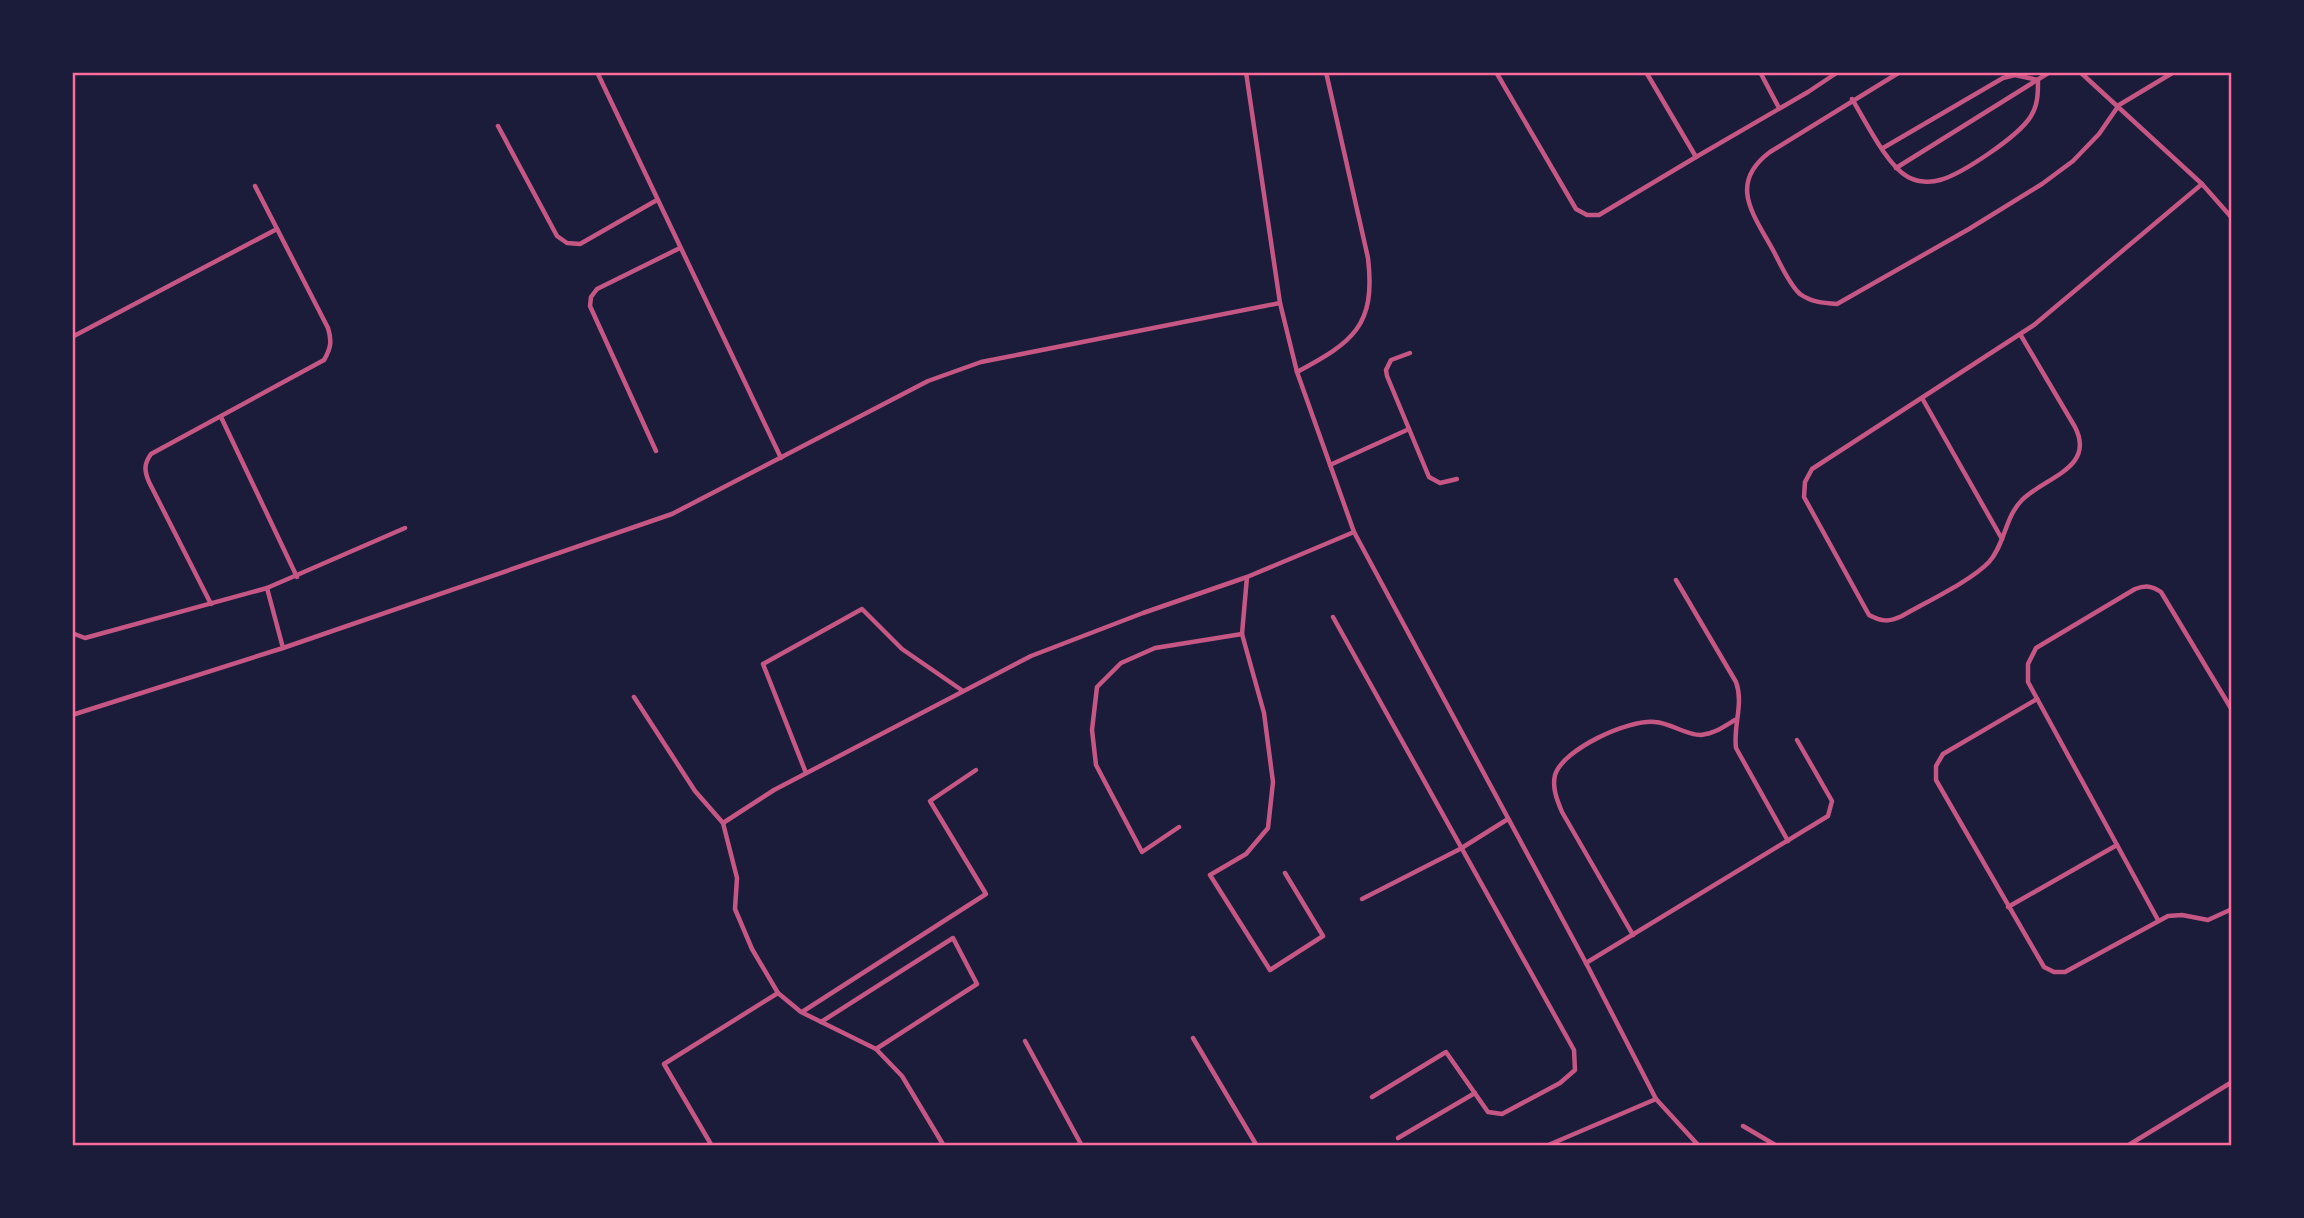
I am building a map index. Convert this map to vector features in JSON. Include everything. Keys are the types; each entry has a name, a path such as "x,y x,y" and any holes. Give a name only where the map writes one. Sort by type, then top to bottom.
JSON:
{"lane":[{"path":"597,72 780,458"},
{"path":"1246,72 1280,303 1297,372 1354,531 1656,1099 1699,1146"},
{"path":"1297,372 1347,342 1364,317 1371,288 1368,258 1326,72"},
{"path":"1496,72 1576,209 1587,215 1599,215 1609,210 1838,72"},
{"path":"1646,72 1696,157"},
{"path":"1760,72 1779,108"},
{"path":"1900,72 1770,152 1756,162 1747,178 1746,195 1752,212 1782,266 1799,293 1817,303 1837,304 1853,296 2042,184 2073,161 2099,134 2119,106 2174,72"},
{"path":"1896,168 2050,72"},
{"path":"2080,72 2202,184 2232,218"},
{"path":"1883,148 2003,78 2015,75 2038,80"},
{"path":"1852,100 1896,168 1908,177 1937,181 1951,176 2022,129 2032,114 2038,97 2038,80"},
{"path":"498,126 557,236 567,243 580,244 657,200"},
{"path":"2020,334 2076,428 2081,439 2081,452 2075,463 2020,502 2011,515 2002,540 1989,561 1977,572 1891,621 1880,621 1870,615 1804,497 1804,482 1812,469 2046,316 2202,184"},
{"path":"211,604 145,472 146,462 151,454 324,360 332,339 255,186"},
{"path":"72,337 277,229"},
{"path":"656,451 590,306 591,296 597,289 680,248"},
{"path":"72,715 283,648 673,514 929,381 981,362 1280,303"},
{"path":"1410,353 1391,360 1386,370 1429,477 1440,483 1457,479"},
{"path":"1922,398 2002,540"},
{"path":"221,417 297,577"},
{"path":"1330,465 1409,429"},
{"path":"72,633 86,638 267,588 405,528"},
{"path":"723,823 774,790 1031,656 1247,577 1354,531"},
{"path":"1247,577 1242,634 1264,713 1273,782 1268,828 1247,854 1210,875 1270,970 1323,936 1285,873"},
{"path":"1676,580 1736,682 1740,694 1740,706 1735,720 1736,748 1788,841"},
{"path":"2158,920 2028,682 2028,664 2036,648 2063,630 2144,586 2153,587 2161,592 2232,710"},
{"path":"267,588 283,648"},
{"path":"806,773 763,664 862,609 902,649 963,691"},
{"path":"1333,617 1574,1050 1574,1070 1560,1083 1502,1114 1488,1112 1446,1052 1373,1097"},
{"path":"1179,827 1142,852 1096,765 1092,730 1097,687 1121,663 1155,648 1242,634"},
{"path":"634,697 695,791 723,823 737,878 735,909 752,949 778,993 801,1012 876,1049 902,1076 944,1146"},
{"path":"2037,699 1943,754 1936,766 1936,780 2044,967 2054,972 2065,971 2158,920 2175,914 2208,920 2232,909"},
{"path":"1633,935 1555,795 1555,777 1563,760 1630,725 1654,721 1670,724 1697,735 1709,734 1735,720"},
{"path":"1586,963 1822,821 1832,809 1832,801 1797,740"},
{"path":"801,1012 986,894 930,801 975,770"},
{"path":"1362,899 1460,849 1508,819"},
{"path":"2008,907 2117,845"},
{"path":"821,1022 953,938 977,984 876,1049"},
{"path":"712,1146 664,1064 778,993"},
{"path":"1193,1038 1257,1146"},
{"path":"1025,1041 1082,1146"},
{"path":"2127,1146 2232,1082"},
{"path":"1398,1138 1475,1093"},
{"path":"1546,1146 1656,1099"},
{"path":"1743,1126 1777,1146"}]}
